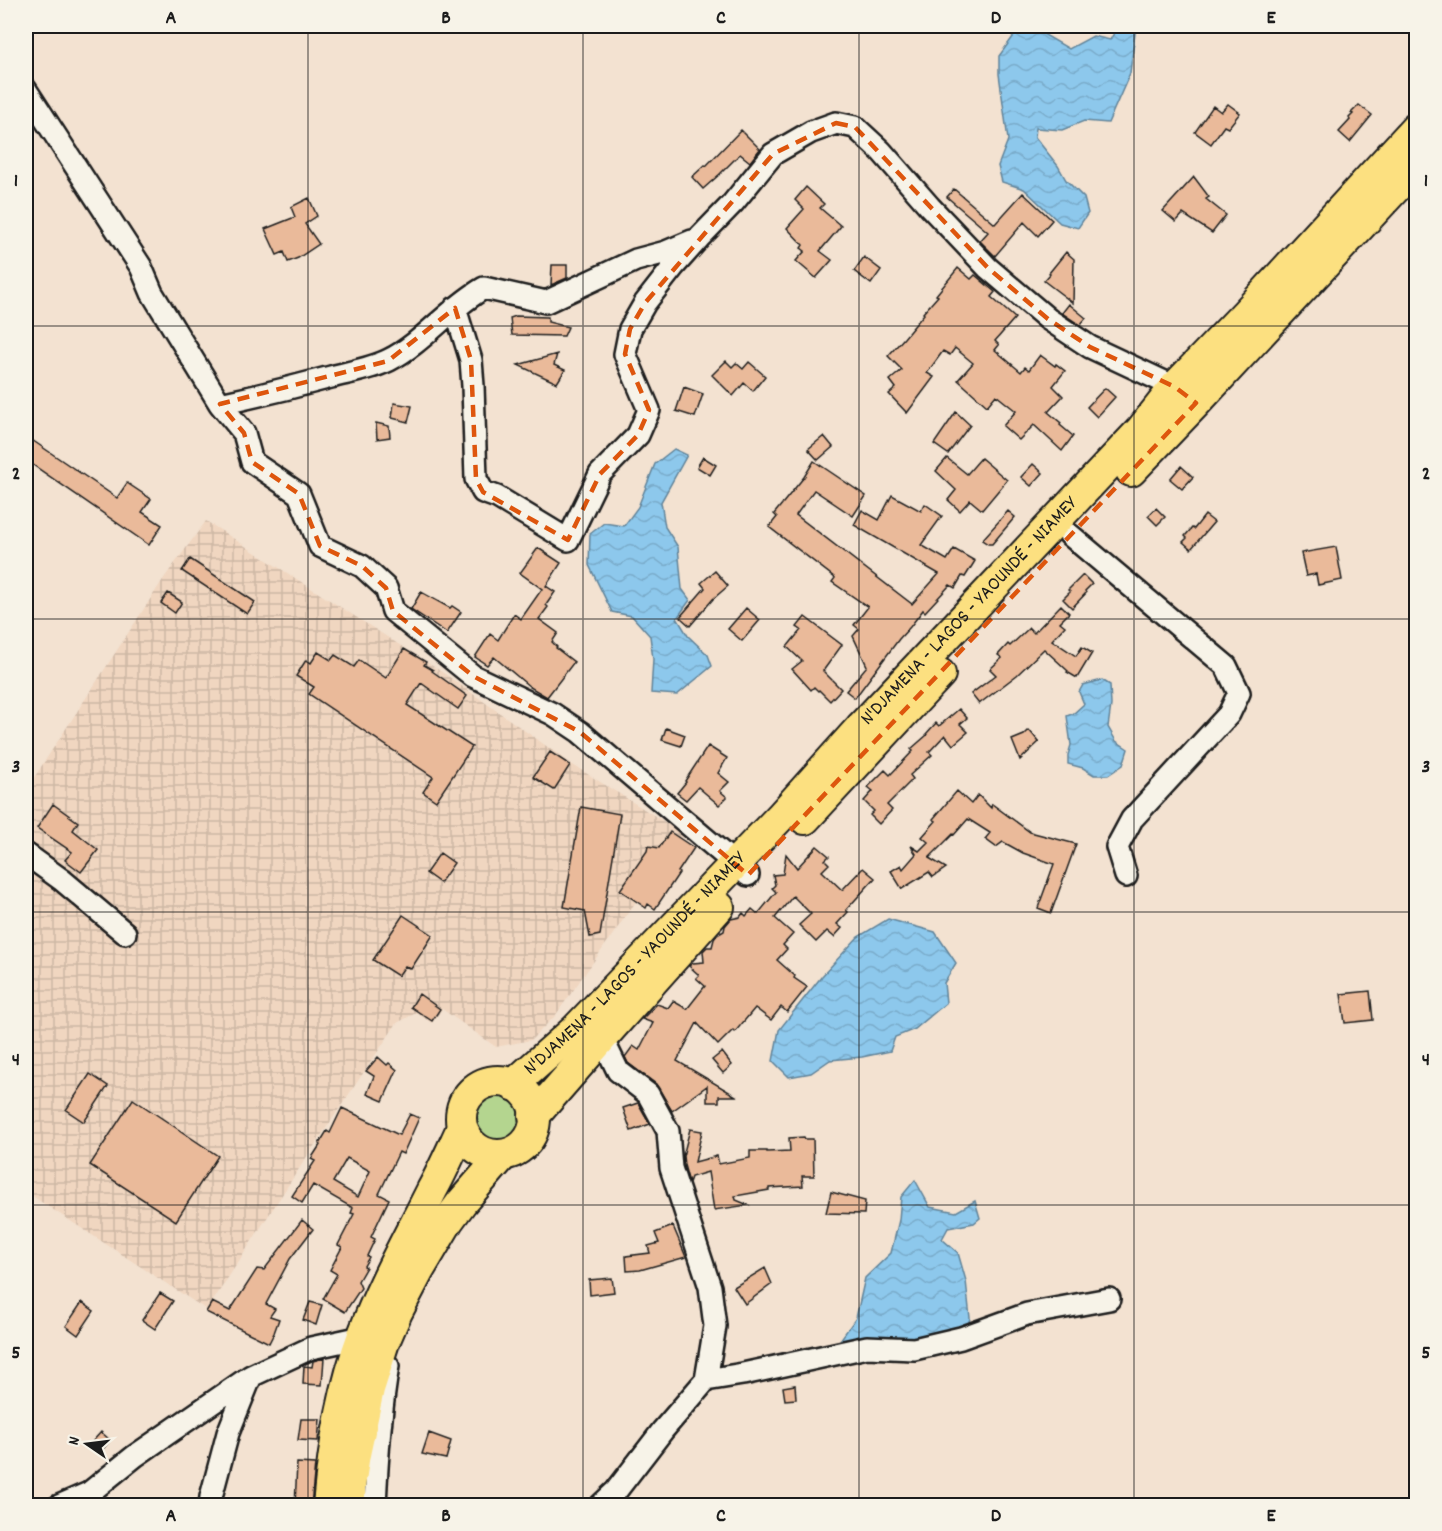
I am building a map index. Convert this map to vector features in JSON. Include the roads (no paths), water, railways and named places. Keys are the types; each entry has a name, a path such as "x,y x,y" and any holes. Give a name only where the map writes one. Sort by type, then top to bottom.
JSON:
{"highway":[{"name":"N'DJAMENA - LAGOS - YAOUNDÉ - NIAMEY","path":"513,1085 575,1030 741,869 794,832 1070,535 1185,395 1246,313 1416,128"},
{"name":"N'DJAMENA - LAGOS - YAOUNDÉ - NIAMEY","path":"534,1116 602,1038 741,869 780,817 860,728 1141,430 1185,395 1416,166"},
{"path":"496,1082 513,1085 522,1090 528,1097 534,1116 534,1127 523,1146 503,1155 482,1152 473,1146 466,1138 461,1117 463,1106 477,1088 496,1082"},
{"path":"350,1506 350,1486 369,1389 378,1296 462,1128"},
{"path":"328,1506 335,1449 346,1392 373,1339 397,1312 448,1221 503,1155"}],"street":[{"path":"26,90 141,267 152,293 220,404 244,433 252,462 299,494 320,546 362,566 386,588 393,611 473,676 553,714 580,732 741,869"},
{"path":"455,308 471,360 476,479 483,492 496,497 568,540 600,474 638,435 649,410 625,354 630,329 645,303 674,266 733,203 773,153 811,132 836,123 855,127 881,151 988,268 1048,319 1090,347 1185,395"},
{"path":"220,404 281,391 365,369 388,360 409,347 469,296 484,288 546,302 636,260 666,252 699,238"},
{"path":"1070,535 1226,666 1239,693 1229,714 1132,819 1117,847 1126,876"},
{"path":"26,854 62,880 125,933"},
{"path":"600,1506 616,1491 663,1430 706,1380 715,1326 710,1287 671,1168 668,1131 648,1094 618,1071 602,1038"},
{"path":"706,1380 867,1347 914,1349 961,1338 1027,1314 1109,1299"},
{"path":"375,1506 384,1386 397,1312"},
{"path":"59,1506 83,1499 135,1456 251,1376 311,1348 373,1339"},
{"path":"210,1506 228,1433 251,1376"}],"water":[{"path":"1118,26 1136,26 1130,73 1108,123 1084,121 1062,130 1036,128 1035,137 1066,180 1084,198 1088,213 1078,228 1060,223 1024,189 1002,182 998,166 1008,140 999,74 999,56 1016,33 1040,32 1069,49 1093,36 1110,40"},
{"path":"674,449 687,455 661,502 665,527 678,547 682,589 690,600 677,618 688,636 708,655 712,666 677,695 651,693 653,659 650,636 632,616 612,612 589,565 590,534 604,523 624,526 638,507 655,464"},
{"path":"1102,680 1110,685 1111,705 1108,727 1116,741 1128,749 1123,765 1108,775 1094,775 1083,768 1068,764 1071,745 1067,716 1084,704 1079,692 1083,685"},
{"path":"888,919 935,932 956,963 944,983 946,1003 915,1029 895,1037 890,1051 830,1060 811,1073 789,1077 773,1061 779,1030 822,976 858,937"},
{"path":"915,1180 930,1207 956,1212 975,1201 980,1218 974,1223 948,1228 942,1239 958,1253 966,1281 970,1318 967,1330 920,1342 838,1343 856,1318 865,1278 891,1253 899,1220 901,1197"}]}
